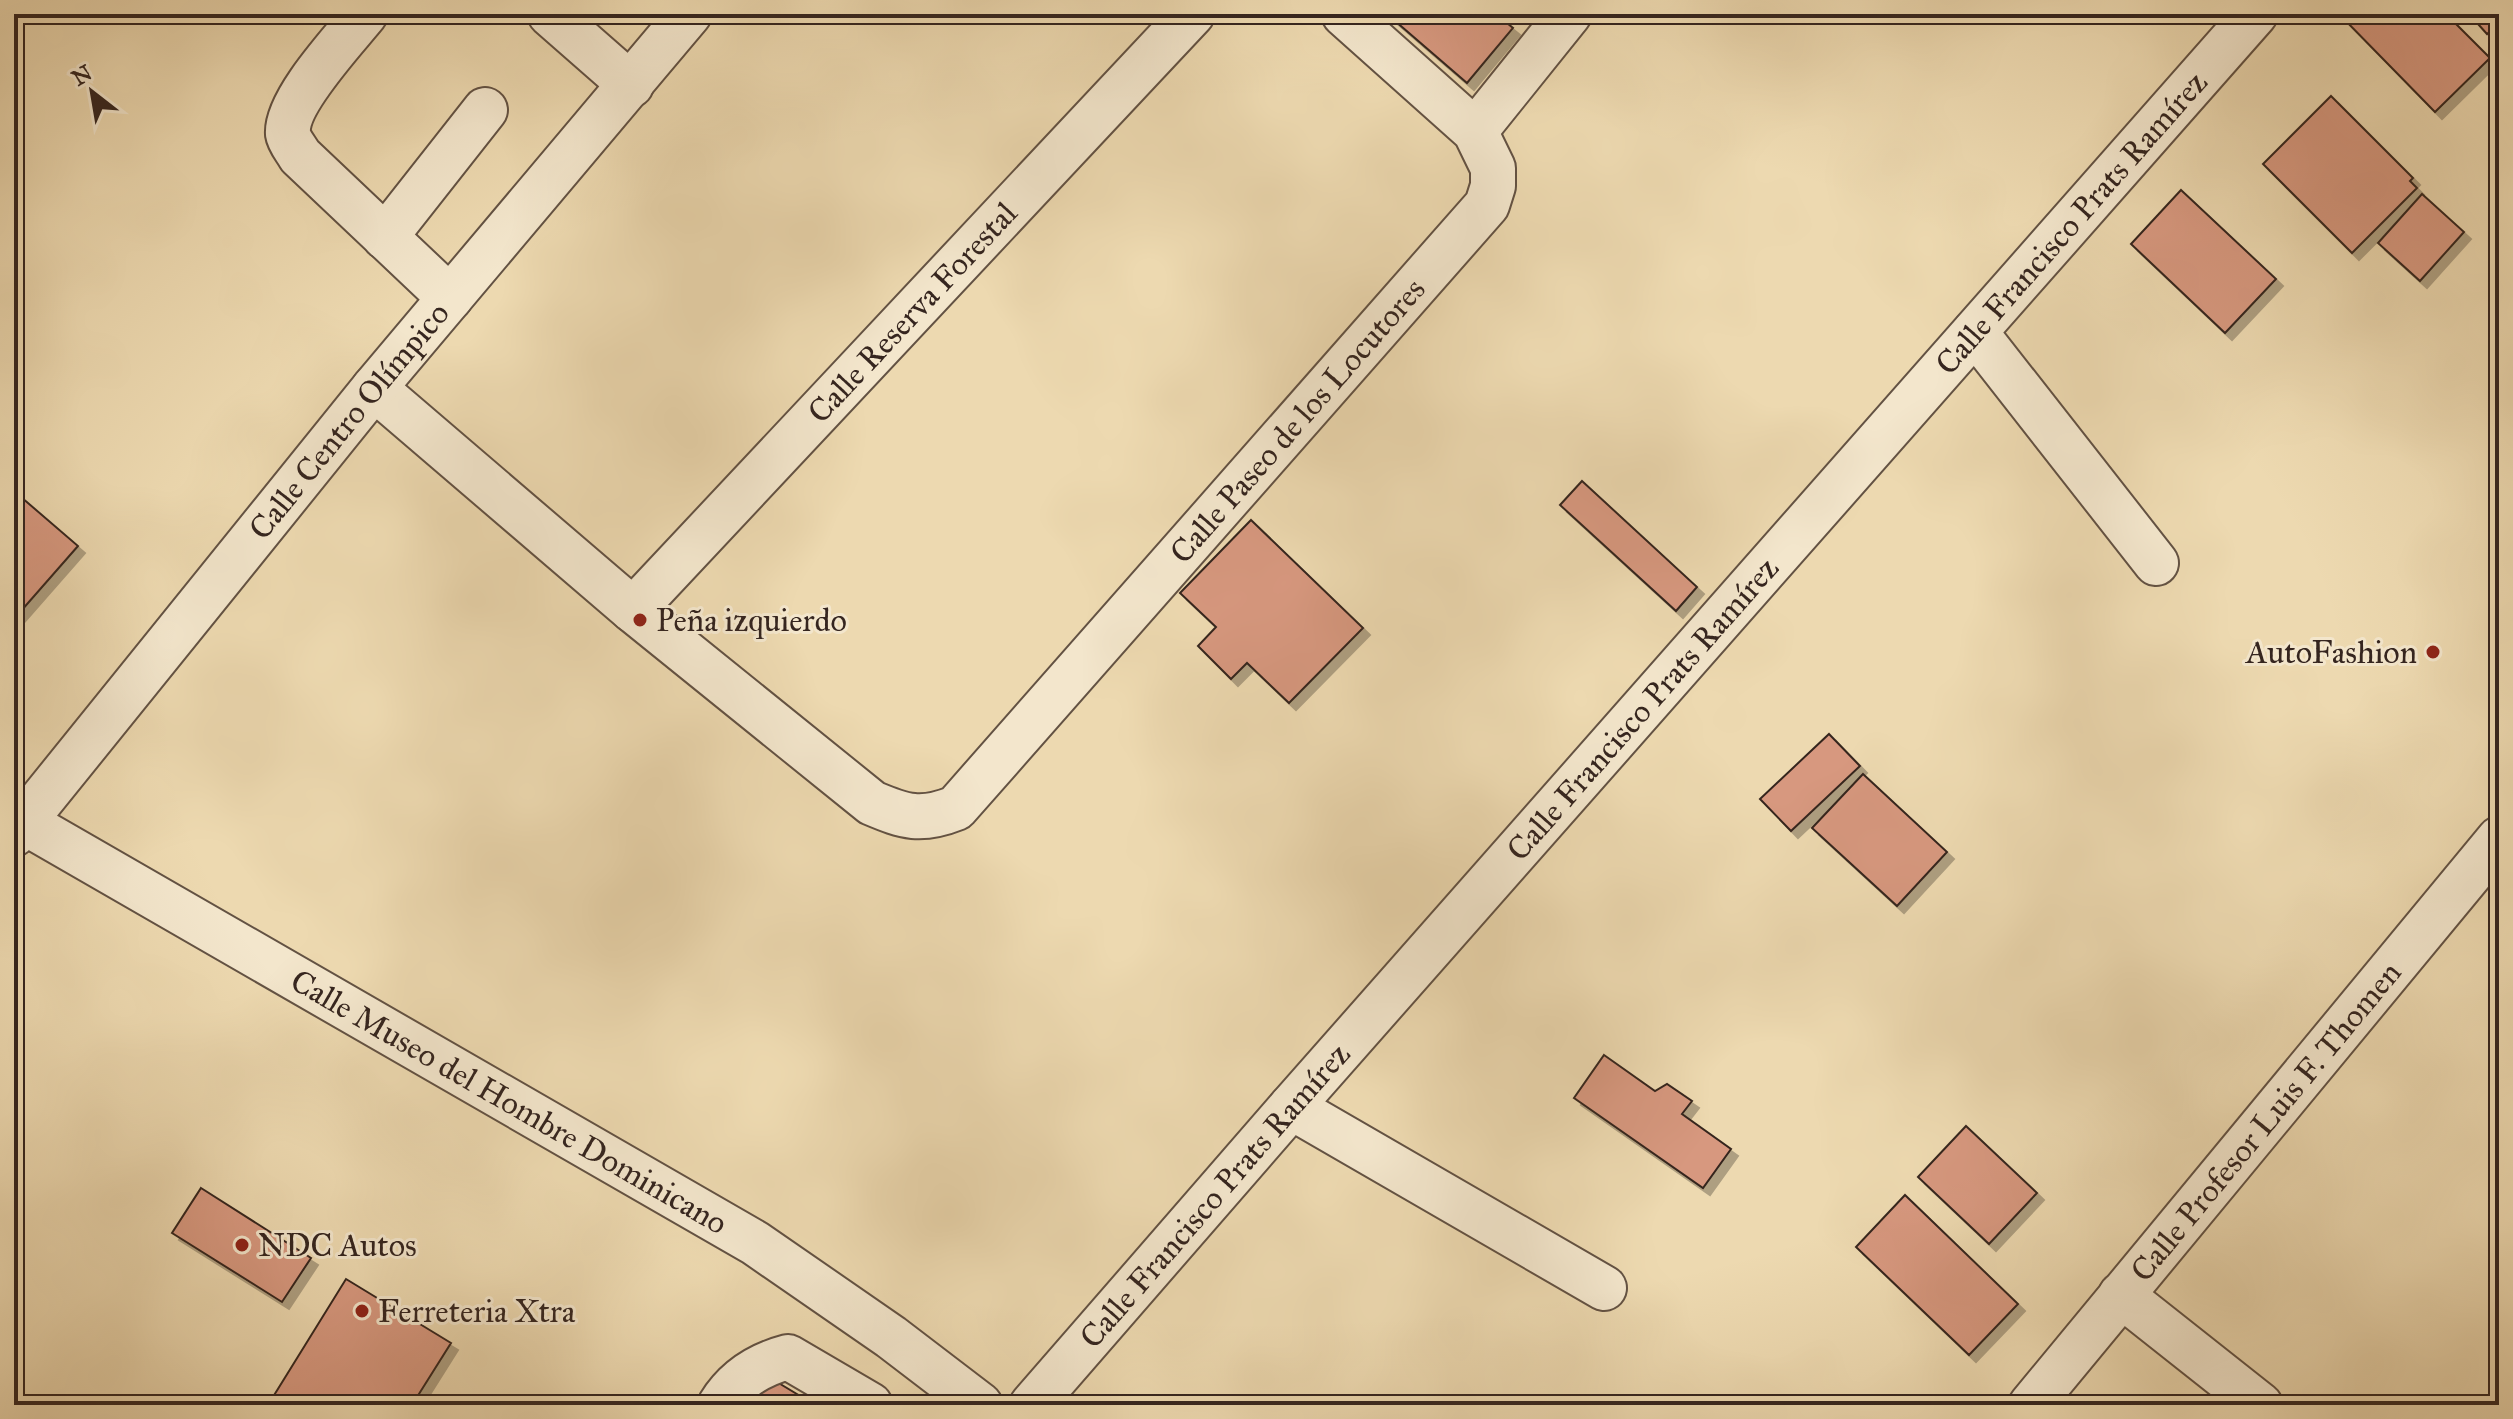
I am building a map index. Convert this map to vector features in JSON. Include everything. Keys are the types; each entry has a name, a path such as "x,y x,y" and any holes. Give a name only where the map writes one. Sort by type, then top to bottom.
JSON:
{"street":[{"path":"365,14 301,95 289,117 288,136 300,156 450,298"},
{"path":"550,14 631,85"},
{"name":"Calle Centro Olímpico","path":"19,828 374,388 689,14"},
{"name":"Calle Reserva Forestal","path":"633,610 1192,14"},
{"path":"1344,14 1475,131 1569,14"},
{"name":"Calle Francisco Prats Ramírez","path":"1032,1405 2255,14"},
{"path":"385,237 485,110"},
{"name":"Calle Paseo de los Locutores","path":"633,610 872,803 905,817 935,816 956,808 1487,205 1493,186 1493,168 1475,131"},
{"path":"1975,332 2156,563"},
{"path":"374,388 633,610"},
{"name":"Calle Museo del Hombre Dominicano","path":"19,828 755,1243 891,1337 980,1405"},
{"name":"Calle Profesor Luis F. Thomen","path":"2031,1405 2121,1295 2490,866"},
{"path":"1291,1107 1604,1288"},
{"path":"2121,1295 2260,1405"},
{"path":"720,1405 740,1379 770,1362 788,1357 870,1405"}],"building":[{"path":"1387,14 1496,14 1513,28 1467,83"},
{"path":"2339,14 2446,14 2490,58 2435,112"},
{"path":"2469,14 2499,14 2499,24 2487,34"},
{"path":"2331,96 2413,178 2410,181 2417,188 2352,253 2263,164"},
{"path":"2181,190 2276,279 2225,333 2131,244"},
{"path":"2422,194 2464,232 2420,281 2378,243"},
{"path":"1582,481 1697,587 1676,611 1560,505"},
{"path":"14,491 78,546 14,619"},
{"path":"1251,520 1363,628 1289,703 1247,663 1231,679 1198,646 1216,627 1180,593"},
{"path":"1829,734 1860,766 1791,831 1760,799"},
{"path":"1863,774 1947,852 1897,906 1812,828"},
{"path":"1604,1055 1655,1091 1667,1084 1692,1101 1682,1114 1731,1149 1703,1188 1574,1098"},
{"path":"1966,1126 2037,1193 1989,1244 1918,1177"},
{"name":"NDC Autos","path":"201,1188 311,1258 282,1302 172,1233"},
{"path":"1905,1195 2018,1304 1969,1355 1856,1247"},
{"name":"Ferreteria Xtra","path":"346,1279 451,1343 412,1405 268,1405"},
{"path":"767,1376 815,1405 749,1405"}],"place":[{"name":"Peña izquierdo","path":"640,620"},
{"name":"AutoFashion","path":"2433,652"},
{"name":"NDC Autos","path":"242,1245"},
{"name":"Ferreteria Xtra","path":"362,1311"}]}
